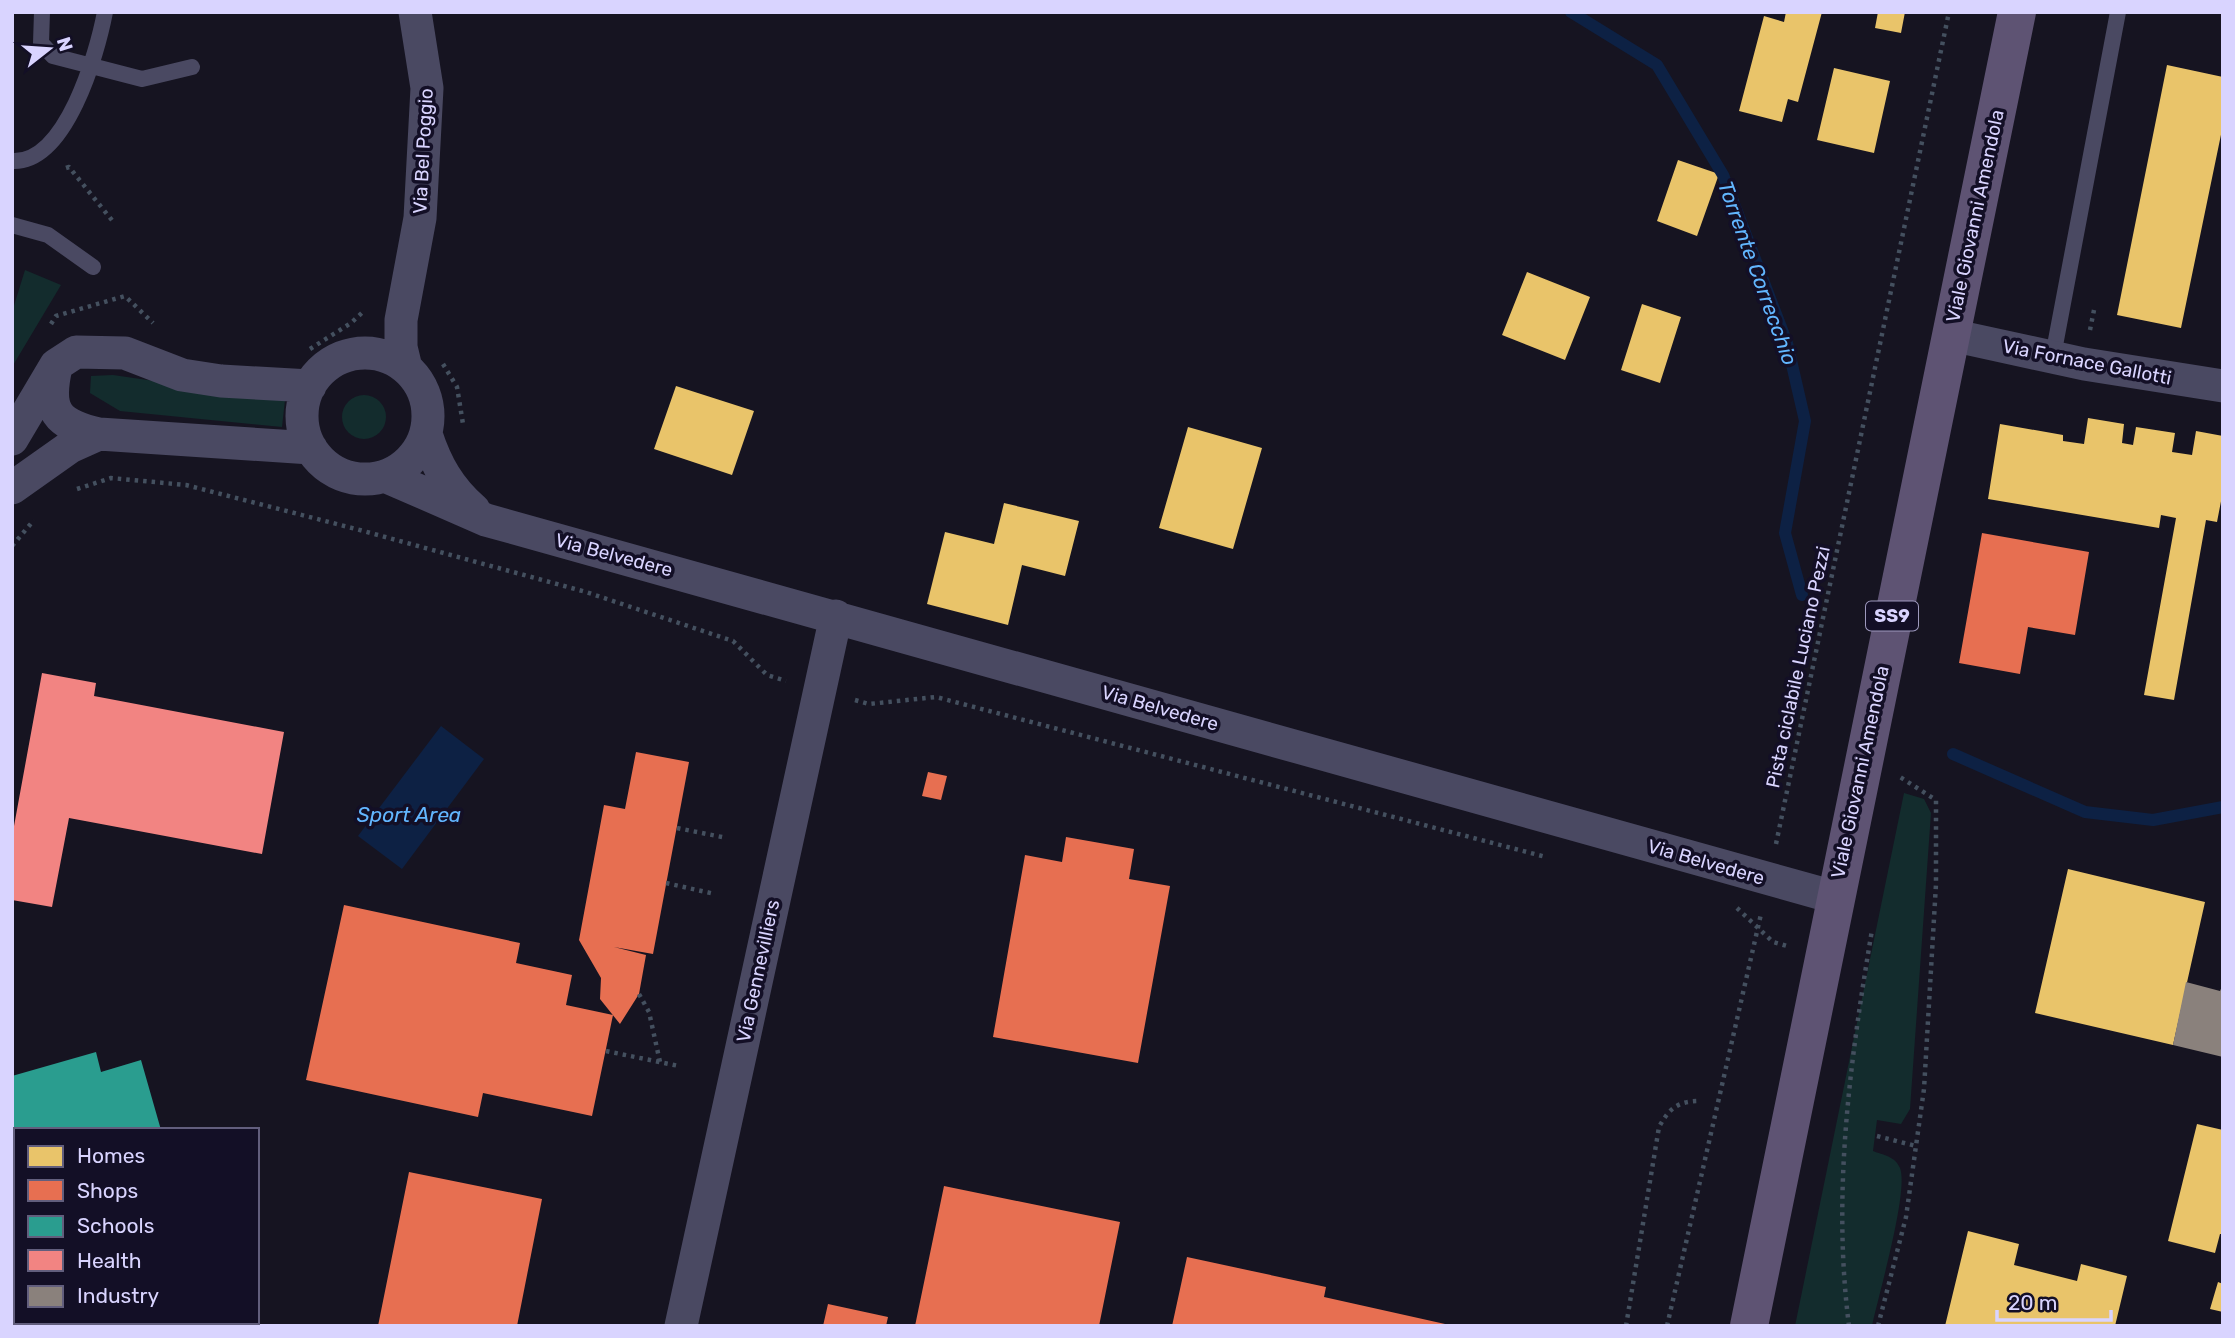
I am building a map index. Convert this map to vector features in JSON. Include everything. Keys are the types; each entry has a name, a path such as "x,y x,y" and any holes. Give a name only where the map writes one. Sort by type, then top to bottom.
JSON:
{"main road":[{"name":"Viale Giovanni Amendola","path":"1749,1326 1834,897 2017,12"}],"street":[{"name":"Via Bel Poggio","path":"415,12 427,88 420,218 406,290 401,347 406,368 418,382 426,398 426,434"},
{"name":"Via Bel Poggio","path":"361,353 406,290"},
{"name":"Via Fornace Gallotti","path":"1951,335 2084,364 2223,386"},
{"path":"12,439 56,365 76,352 125,353 182,374 221,381 323,369 341,358 361,353 393,359 406,368"},
{"path":"56,365 51,389 54,410 74,428 99,434 311,448"},
{"path":"307,370 303,427 311,448 324,464 343,475 364,480 385,476 403,467 417,452 426,434"},
{"path":"12,488 70,447 99,434"},
{"name":"Via Belvedere","path":"426,434 435,465 450,485 486,520"},
{"name":"Via Belvedere","path":"385,476 486,520 1834,897"},
{"name":"Via Gennevilliers","path":"681,1326 835,616"}],"lane":[{"path":"42,12 41,43 52,56 142,79 192,67"},
{"path":"12,161 35,156 55,141 92,68 105,12"},
{"path":"2053,356 2118,12"},
{"path":"12,225 48,235 93,267"}],"path":[{"name":"Pista ciclabile Luciano Pezzi","path":"1667,1326 1758,930 1949,12"},
{"path":"59,170 69,167 115,224"},
{"path":"307,370 369,307 383,281 406,290"},
{"path":"50,327 56,316 125,296 161,331"},
{"path":"66,492 111,478 186,485 586,593 733,641 767,675 817,691 869,704 936,697 1549,858"},
{"path":"12,546 37,517"},
{"path":"1878,1326 1906,1217 1924,1089 1937,823 1936,800 1899,777"},
{"path":"677,828 727,838"},
{"path":"666,883 715,894"},
{"path":"1735,907 1758,930"},
{"path":"1849,1326 1840,1210 1846,1103 1867,964"},
{"path":"639,994 649,1012 660,1062"},
{"path":"606,1051 679,1066"},
{"path":"1626,1326 1659,1127 1670,1109 1685,1101 1702,1101"},
{"path":"1877,1136 1916,1146"}],"green space":[{"path":"25,270 61,285 12,367 12,312"},
{"path":"113,375 285,400 282,427 120,411 90,393 91,376"},
{"path":"364,395 379,402 386,417 379,432 364,439 349,432 342,417 349,402"},
{"path":"1904,793 1924,799 1931,813 1910,1109 1901,1124 1877,1120 1873,1151 1892,1158 1900,1168 1902,1180 1892,1245 1872,1326 1795,1326"}],"water":[{"name":"Sport Area","path":"441,726 484,759 402,869 358,836"}],"building: Homes":[{"path":"1786,12 1822,12 1798,102 1788,99 1782,122 1739,111 1764,16 1784,22"},
{"path":"1878,12 1905,12 1901,33 1875,28"},
{"path":"2167,65 2223,77 2223,125 2181,328 2117,315"},
{"path":"1834,68 1890,81 1874,153 1817,140"},
{"path":"1678,160 1719,174 1697,236 1657,221"},
{"path":"1527,272 1590,297 1565,360 1502,335"},
{"path":"1642,304 1681,317 1660,383 1621,370"},
{"path":"676,386 754,411 732,475 654,449"},
{"path":"2088,418 2124,424 2122,443 2133,445 2136,427 2175,433 2172,452 2192,455 2196,431 2223,436 2223,491 2217,522 2206,520 2174,700 2144,695 2176,518 2161,515 2159,528 1988,499 2000,424 2063,435 2063,441 2084,444"},
{"path":"1188,427 1262,448 1233,549 1159,528"},
{"path":"1004,503 1079,521 1065,576 1022,565 1008,625 927,604 945,532 994,544"},
{"path":"2068,869 2205,902 2173,1045 2035,1013"},
{"path":"2197,1124 2223,1130 2223,1234 2220,1234 2215,1253 2168,1241"},
{"path":"1968,1231 2019,1244 2014,1265 2077,1281 2081,1264 2127,1276 2115,1326 1945,1326"},
{"path":"2218,1282 2223,1284 2223,1312 2210,1309"}],"building: Shops":[{"path":"1982,533 2089,552 2075,635 2028,627 2020,674 1959,663"},
{"path":"636,752 689,762 653,954 614,947 646,955 639,994 620,1024 600,999 601,978 579,940 604,805 625,809"},
{"path":"928,772 947,776 941,800 922,796"},
{"path":"1066,837 1134,849 1129,879 1170,886 1138,1063 993,1037 1025,855 1062,862"},
{"path":"344,905 520,943 516,963 572,975 566,1005 613,1015 592,1116 483,1093 478,1117 306,1080"},
{"path":"409,1172 542,1199 517,1326 378,1326"},
{"path":"944,1186 1120,1222 1099,1326 915,1326"},
{"path":"1187,1257 1326,1287 1324,1297 1454,1326 1172,1326"},
{"path":"828,1304 888,1317 886,1326 823,1326"}],"building: Schools":[{"path":"96,1052 101,1072 141,1060 160,1128 14,1128 14,1268 12,1262 12,1076"}],"building: Health":[{"path":"42,673 96,683 94,696 284,732 262,854 69,818 52,907 12,900 12,837"}],"building: Industry":[{"path":"2186,982 2220,991 2223,984 2223,1057 2173,1045"}],"waterway":[{"name":"Torrente Correcchio","path":"1571,12 1657,65 1723,175 1787,343 1805,421 1785,533 1802,595"},
{"name":"Torrente Correcchio","path":"1953,754 2085,812 2153,820 2223,807"}]}
